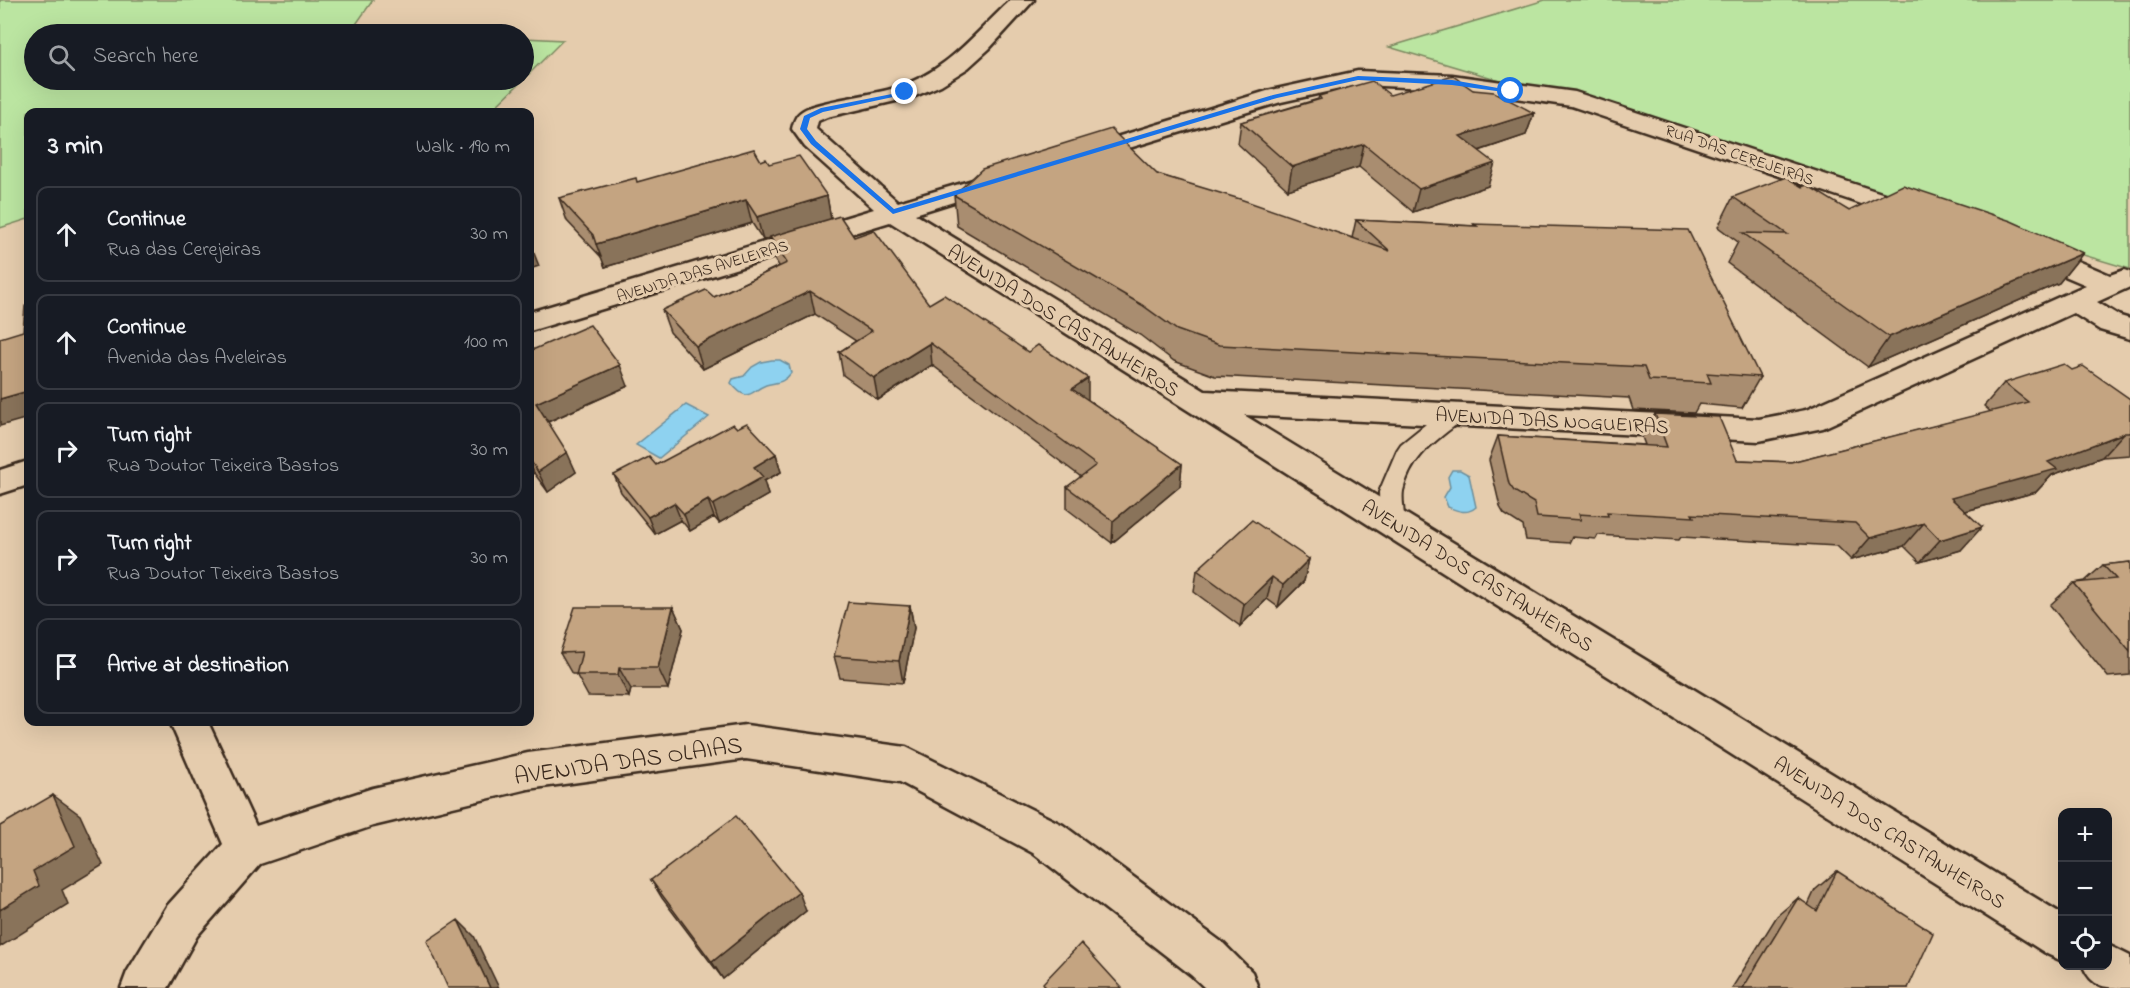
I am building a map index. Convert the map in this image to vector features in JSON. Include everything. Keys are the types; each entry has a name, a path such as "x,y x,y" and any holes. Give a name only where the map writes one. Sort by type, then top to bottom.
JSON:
{"street":[{"name":"AVENIDA DOS CASTANHEIROS","path":"1023,0 1009,11 976,50 928,82 905,92 821,110 807,117 804,129 814,142 893,212 1195,402 2058,937"},
{"name":"RUA DAS CEREJEIRAS","path":"1061,161 1275,96 1358,78 1452,82 1575,99 1938,221"},
{"name":"AVENIDA DAS AVELEIRAS","path":"534,321 1016,174"},
{"path":"2007,243 2120,281"},
{"name":"AVENIDA DAS NOGUEIRAS","path":"1195,402 1454,414 1716,430 1760,430 1812,420 2120,281"},
{"path":"2074,302 2110,323 2130,329"},
{"path":"0,482 24,474"},
{"path":"143,988 182,921 246,849 191,726"},
{"name":"AVENIDA DAS OLAIAS","path":"246,849 373,807 528,771 746,742 906,765 1048,838 1208,959 1236,988"},
{"path":"2112,970 2130,981"}],"lane":[{"path":"1392,522 1391,492 1409,450 1454,414"}],"green space":[{"path":"0,0 373,0 356,24 24,24 24,90 513,90 494,108 24,108 24,220 0,228"},
{"path":"1545,0 2130,0 2130,269 1389,47"},
{"path":"534,39 563,40 534,69"}],"water":[{"path":"772,360 780,360 789,365 791,373 786,379 766,385 746,395 731,383 733,379 744,376 752,367"},
{"path":"686,405 709,417 659,458 636,445"},
{"path":"1452,470 1460,470 1469,475 1476,507 1469,511 1462,512 1448,507 1444,497 1450,487 1448,477"}],"building":[{"path":"1453,76 1473,90 1494,92 1534,113 1460,136 1495,163 1419,189 1364,144 1292,167 1241,122 1321,99 1319,96 1372,81 1390,95"},
{"path":"1111,129 1157,174 1240,199 1390,251 1356,220 1477,226 1474,224 1688,230 1760,377 1707,373 1711,383 1649,380 1644,367 1219,345 1177,330 1142,305 954,195 982,169"},
{"path":"754,149 761,161 766,159 769,164 799,156 827,196 757,217 746,200 596,244 593,235 559,198 636,178 637,182"},
{"path":"1786,177 1802,187 1807,185 1849,211 1903,185 2011,221 2083,253 1889,337 1743,233 1787,234 1733,197"},
{"path":"840,216 854,237 874,230 929,304 944,295 1028,352 1038,345 1088,378 1072,389 1182,464 1113,521 1067,487 1096,465 930,343 874,378 839,352 872,331 810,291 696,346 662,310 706,290 714,297 787,263 770,237"},
{"path":"24,318 24,392 0,399 0,338 23,331"},
{"path":"590,325 620,365 536,403 567,452 538,472 534,466 534,349"},
{"path":"2064,364 2072,370 2083,366 2130,399 2130,433 2124,433 2048,462 2057,469 1951,498 1982,527 1940,540 1924,523 1870,538 1855,523 1607,512 1608,516 1579,514 1581,520 1537,517 1534,503 1514,491 1509,484 1498,436 1667,447 1655,414 1719,417 1737,460 1791,462 2028,402 2004,383"},
{"path":"747,423 776,454 754,467 763,477 713,505 708,500 684,514 674,503 648,517 614,475 649,457 656,465 733,424 737,428"},
{"path":"1252,520 1309,559 1283,585 1272,577 1244,604 1197,570"},
{"path":"2130,562 2130,651 2074,583 2116,579 2103,565"},
{"path":"848,602 910,606 899,661 834,656"},
{"path":"575,607 673,607 658,668 619,668 618,675 576,675 582,652 560,653"},
{"path":"53,795 75,846 33,871 39,886 0,910 0,826"},
{"path":"736,816 799,892 712,962 651,880"},
{"path":"1837,871 1933,933 1908,988 1743,988 1798,898 1817,911"},
{"path":"458,920 490,988 448,988 427,941"},
{"path":"1081,943 1122,988 1046,988 1043,983"}],"route":[{"path":"905,92 821,110 807,117 804,129 814,142 893,212 1275,96 1358,78 1452,82 1511,91"}]}
